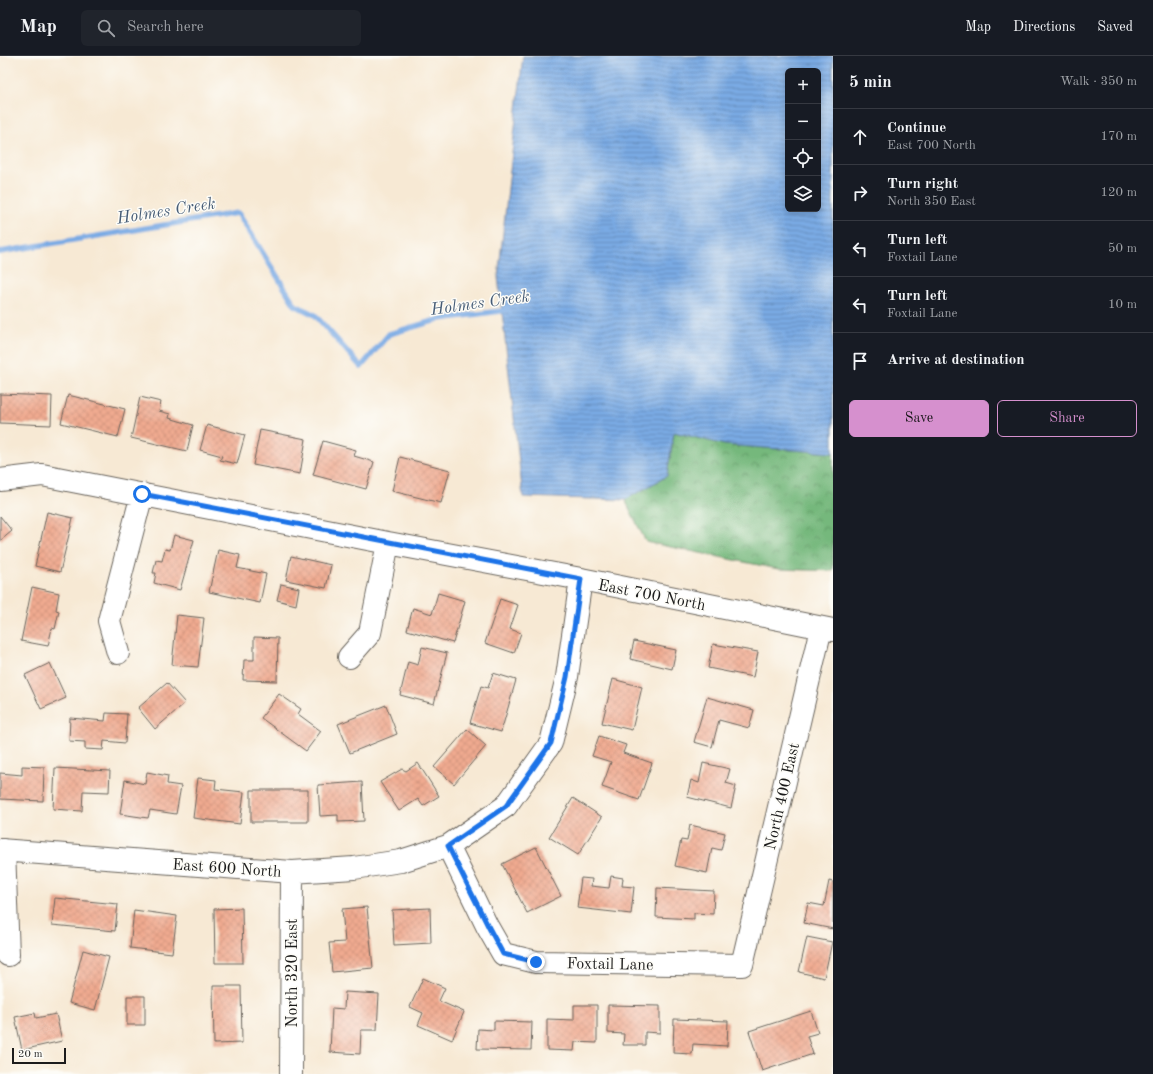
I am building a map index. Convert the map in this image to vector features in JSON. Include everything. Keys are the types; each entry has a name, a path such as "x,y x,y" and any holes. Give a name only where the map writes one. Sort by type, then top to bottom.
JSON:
{"street":[{"name":"East 700 North","path":"0,480 42,474 388,543 581,579 827,629"},
{"path":"118,653 109,621 142,494"},
{"path":"349,657 370,633 388,543"},
{"name":"East 600 North","path":"8,955 2,850 292,872 354,868 401,861 448,846 506,806 551,743 567,677 581,579"},
{"name":"North 400 East","path":"742,965 827,629"},
{"name":"Foxtail Lane","path":"448,846 503,954 536,962 742,965"},
{"name":"North 320 East","path":"291,1074 292,872"}],"green space":[{"path":"674,432 725,445 833,453 833,571 778,569 646,542 625,500 667,476"}],"water":[{"path":"523,56 833,56 833,453 725,445 674,432 667,476 625,500 523,497 498,277"}],"building":[{"path":"0,394 52,396 51,425 0,423"},
{"path":"68,395 125,409 118,437 61,423"},
{"path":"140,397 161,402 159,411 170,414 169,418 193,425 187,451 131,438"},
{"path":"207,425 245,435 237,464 220,460 222,456 200,450"},
{"path":"260,430 306,439 300,474 253,465"},
{"path":"323,441 356,450 354,456 374,462 366,489 313,475"},
{"path":"400,457 450,470 441,503 392,491"},
{"path":"47,512 73,518 60,572 35,566"},
{"path":"0,516 12,531 0,541"},
{"path":"174,535 194,540 180,590 154,583 156,573 153,573 156,560 162,561 165,549 170,550"},
{"path":"218,550 240,555 237,568 266,574 260,603 209,592"},
{"path":"291,556 331,565 326,588 286,580"},
{"path":"281,584 299,588 296,605 277,600"},
{"path":"32,587 59,593 56,610 59,611 55,629 52,628 48,646 21,641"},
{"path":"438,593 465,601 453,643 407,630 413,608 432,614"},
{"path":"500,599 518,605 510,629 521,633 514,653 485,643"},
{"path":"177,615 204,618 198,667 172,665"},
{"path":"254,637 278,638 277,681 243,680 244,660 254,660"},
{"path":"634,641 676,650 672,669 630,659"},
{"path":"713,644 758,652 753,677 708,668"},
{"path":"422,647 447,653 434,704 400,695 408,662 418,665"},
{"path":"50,663 66,698 41,709 25,675"},
{"path":"493,673 516,680 501,732 470,723 481,686 488,688"},
{"path":"613,679 642,687 632,730 602,723"},
{"path":"167,683 185,703 155,729 138,708"},
{"path":"279,694 301,709 298,714 321,731 306,751 261,718"},
{"path":"707,697 754,710 749,728 719,720 712,747 694,742"},
{"path":"386,705 397,734 350,753 338,724"},
{"path":"106,713 127,714 125,743 104,741 103,750 85,749 85,742 69,741 70,718 105,721"},
{"path":"467,729 486,746 454,784 434,767"},
{"path":"599,736 626,745 623,753 652,763 639,800 602,787 611,762 592,756"},
{"path":"418,763 439,796 423,806 418,799 399,811 380,782 402,769 406,771"},
{"path":"703,763 730,769 726,783 736,786 731,808 687,797 691,780 699,783"},
{"path":"22,766 44,767 43,801 0,799 0,773 22,775"},
{"path":"55,768 110,771 109,792 83,791 82,811 53,809"},
{"path":"147,772 168,776 167,784 181,786 176,814 150,810 148,818 120,814 125,780 145,784"},
{"path":"198,778 216,780 215,789 244,792 240,824 193,818"},
{"path":"362,782 364,821 338,822 338,815 320,816 318,785"},
{"path":"251,790 308,790 308,822 251,822"},
{"path":"573,798 602,817 578,855 549,837"},
{"path":"690,825 725,833 721,850 712,848 707,873 675,866 681,840 687,841"},
{"path":"536,847 561,896 527,913 502,864"},
{"path":"611,876 623,878 622,886 634,887 631,914 577,908 581,878 592,879 591,886 609,888"},
{"path":"829,881 833,882 833,929 804,923 808,903 824,906"},
{"path":"657,888 714,891 713,914 694,913 694,919 656,917"},
{"path":"55,898 118,904 115,931 52,925"},
{"path":"367,907 373,968 332,972 329,943 345,942 342,909"},
{"path":"242,908 243,963 215,963 214,909"},
{"path":"430,908 431,943 394,945 392,910"},
{"path":"134,910 177,916 172,953 130,948"},
{"path":"807,937 832,942 824,978 799,972"},
{"path":"83,950 109,957 95,1010 69,1003"},
{"path":"423,978 445,988 439,1001 464,1012 452,1040 418,1025 423,1013 410,1007"},
{"path":"213,986 241,986 242,1043 214,1044"},
{"path":"345,992 379,994 377,1030 361,1030 360,1054 330,1052 332,1008 344,1009"},
{"path":"127,996 145,996 145,1025 127,1025"},
{"path":"574,1005 597,1005 597,1043 575,1042 574,1051 547,1050 547,1019 574,1020"},
{"path":"608,1005 660,1006 660,1033 645,1032 645,1045 623,1045 624,1034 608,1033"},
{"path":"811,1011 818,1033 807,1036 813,1054 762,1071 749,1031"},
{"path":"35,1013 36,1018 56,1014 62,1041 22,1050 15,1017"},
{"path":"674,1019 728,1021 727,1046 693,1044 692,1054 673,1053"},
{"path":"494,1021 532,1022 531,1050 477,1049 478,1029 494,1030"}],"waterway":[{"name":"Holmes Creek","path":"0,252 238,213 295,305 315,315 361,367 389,334 440,319 508,310"}],"route":[{"path":"142,494 388,543 581,579 567,677 551,743 506,806 448,846 503,954 536,962"}]}
